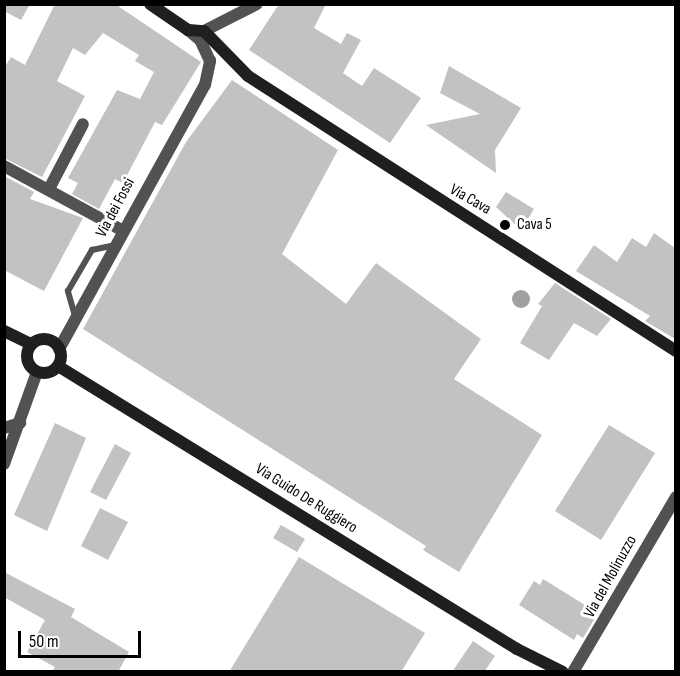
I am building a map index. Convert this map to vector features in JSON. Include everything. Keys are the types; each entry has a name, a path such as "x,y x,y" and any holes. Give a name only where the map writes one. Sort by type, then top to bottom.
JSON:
{"street":[{"path":"150,4 188,30 204,31 256,5"},
{"name":"Via dei Fossi","path":"60,349 205,85 210,60 200,40 188,30"},
{"name":"Via Cava","path":"204,31 248,76 675,351"},
{"path":"49,189 83,124"},
{"path":"4,166 123,231"},
{"path":"4,331 31,344 47,339 60,349 58,366 37,372"},
{"path":"31,344 26,358 37,372"},
{"name":"Via Guido De Ruggiero","path":"58,366 538,660 563,672"},
{"path":"4,464 37,372"},
{"path":"4,428 20,423"},
{"name":"Via del Molinuzzo","path":"573,672 675,497"},
{"name":"Via Guido De Ruggiero","path":"538,660 548,672"}],"lane":[{"path":"76,320 68,291 92,250 116,245"}],"shaded area":[{"path":"521,290 527,293 530,299 527,305 521,308 515,305 512,299 515,293"}],"building":[{"path":"4,4 30,4 21,20 4,11"},
{"path":"55,4 115,4 201,62 162,125 155,122 123,183 115,179 99,209 72,194 78,183 68,178 117,90 140,99 154,72 135,61 139,55 103,33 85,55 73,48 57,81 85,96 42,177 4,158 4,68 11,57 25,65"},
{"path":"279,4 326,4 314,28 341,44 347,33 361,40 343,73 362,86 374,68 421,98 390,143 249,50"},
{"path":"449,66 521,108 495,150 496,173 426,125 480,114 440,93"},
{"path":"232,80 338,150 282,254 346,304 376,263 481,339 454,379 542,435 459,572 423,550 426,546 83,329 186,142"},
{"path":"4,176 34,192 30,199 83,218 44,291 4,270"},
{"path":"506,192 534,209 521,230 496,207"},
{"path":"654,233 675,248 675,339 645,321 650,316 576,271 594,245 617,262 632,238 646,247"},
{"path":"555,283 611,319 597,336 574,323 549,360 520,343 542,306 538,304"},
{"path":"55,423 86,438 47,531 14,515"},
{"path":"609,425 655,453 601,540 555,511"},
{"path":"115,444 131,453 106,500 90,492"},
{"path":"100,508 128,522 108,560 81,546"},
{"path":"281,525 305,539 297,552 273,538"},
{"path":"299,557 425,633 401,672 229,672"},
{"path":"4,572 75,609 71,617 129,652 118,672 52,672 55,667 27,652 45,620 4,597"},
{"path":"543,579 598,613 583,638 577,634 574,640 519,605 534,581 540,585"},
{"path":"473,641 495,656 484,672 452,672"}],"place":[{"name":"Cava 5","path":"505,225"}]}
